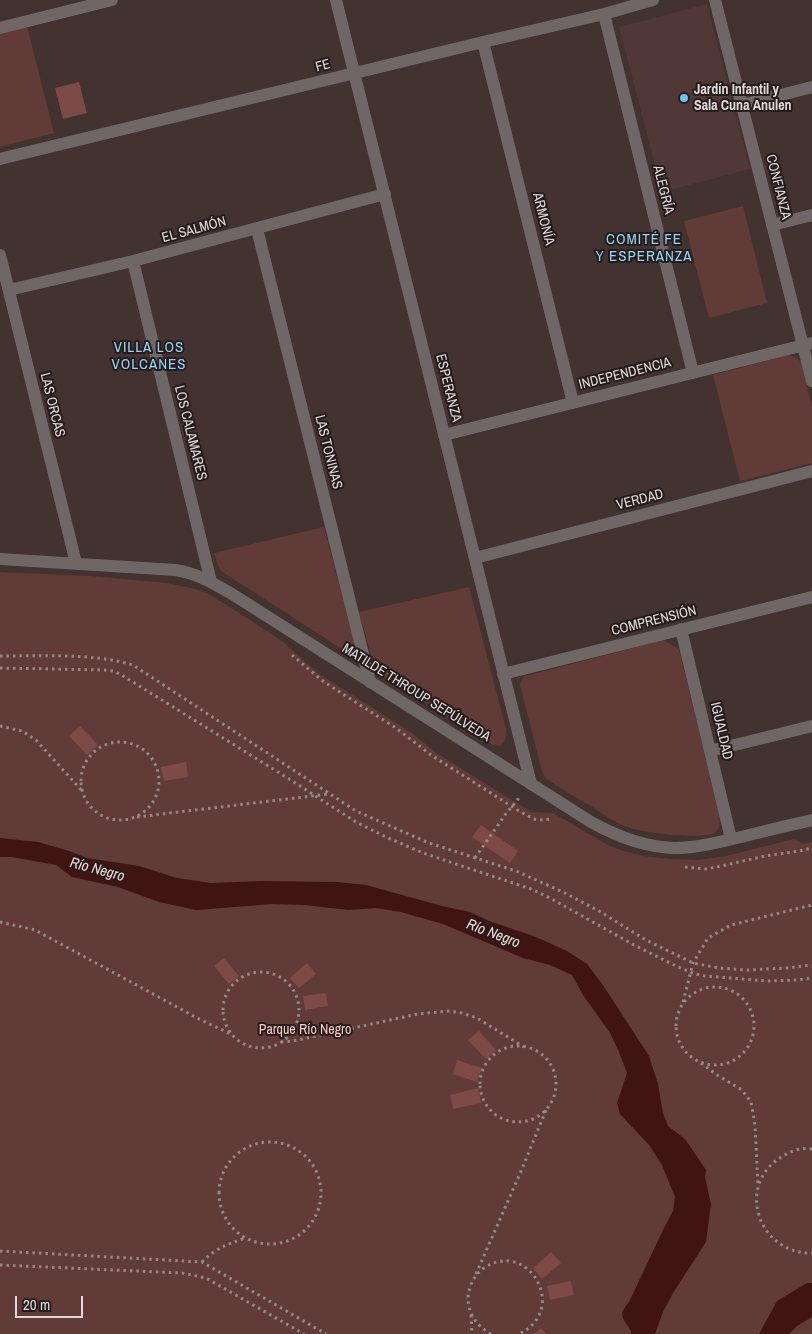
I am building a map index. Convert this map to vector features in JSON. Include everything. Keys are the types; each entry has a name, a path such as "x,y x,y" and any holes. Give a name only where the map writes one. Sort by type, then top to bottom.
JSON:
{"street":[{"path":"0,28 68,5 112,0"},
{"name":"ESPERANZA","path":"336,0 531,784"},
{"name":"FE","path":"0,159 604,14 653,0"},
{"name":"CONFIANZA","path":"715,0 772,225 807,344 812,381"},
{"name":"ALEGRÍA","path":"604,14 693,373"},
{"name":"ARMONÍA","path":"483,42 573,403"},
{"path":"742,105 812,87"},
{"name":"EL SALMÓN","path":"9,290 132,262 385,194"},
{"path":"772,225 812,215"},
{"name":"LAS TONINAS","path":"257,229 370,682"},
{"name":"LAS ORCAS","path":"0,255 76,563"},
{"name":"LOS CALAMARES","path":"132,262 211,582"},
{"name":"INDEPENDENCIA","path":"444,435 807,344"},
{"name":"VERDAD","path":"475,558 812,471"},
{"name":"MATILDE THROUP SEPÚLVEDA","path":"0,558 188,571 211,582 531,784 616,835 656,846 687,848 812,820"},
{"name":"COMPRENSIÓN","path":"503,674 812,597"},
{"name":"IGUALDAD","path":"681,630 731,839"},
{"path":"710,751 812,726"}],"path":[{"path":"0,656 63,656 116,660 133,665 356,811 429,843 516,870 563,892 599,911 646,940 693,962 719,968 747,970 787,968 812,964"},
{"path":"0,668 104,670 120,674 356,822 424,853 531,889 676,966 691,972 705,976 768,981 812,978"},
{"path":"0,726 22,731 36,740 83,792"},
{"path":"134,818 145,811 153,802 158,790 159,778 156,765 148,754 138,746 126,742 113,742 101,747 90,755 84,766 81,779 83,792 88,804 97,812 109,818 121,820 330,794"},
{"path":"475,858 505,815 531,784"},
{"path":"812,905 730,925 708,938 693,962 683,1003 677,1014 676,1028 678,1041 686,1052 717,1075 742,1090 751,1102 755,1125 757,1204 761,1222 771,1237 785,1248 802,1253 812,1253"},
{"path":"0,922 35,930 250,1046 261,1048 271,1046 290,1036 299,1016 299,1005 290,985 272,973 262,972 251,973 233,984 224,1004 224,1015 232,1035"},
{"path":"683,1003 692,994 704,988 716,986 729,989 740,995 748,1005 753,1017 754,1030 751,1042 743,1053 733,1061 714,1065 696,1060"},
{"path":"281,1042 418,1014 449,1011 477,1018 524,1047"},
{"path":"492,1334 483,1330 471,1314 468,1305 470,1285 552,1100 555,1080 548,1062 534,1050 514,1046 505,1048 489,1060 480,1077 480,1087 482,1097 493,1113 511,1121 521,1122 531,1119 547,1108"},
{"path":"202,1262 213,1251 245,1238 260,1244 276,1245 292,1240 305,1231 315,1218 321,1203 322,1187 317,1171 308,1158 295,1148 280,1142 264,1141 248,1146 235,1155 225,1167 219,1183 219,1199 223,1215 232,1228 245,1238"},
{"path":"758,1187 765,1172 776,1159 791,1151 812,1148"},
{"path":"0,1251 202,1262 326,1334"},
{"path":"475,1277 490,1265 500,1262 519,1264 535,1276 540,1284 543,1303 536,1321 519,1334"},
{"path":"0,1265 182,1273 206,1278 304,1334"},
{"path":"471,1314 472,1334"}],"shaded area":[{"name":"Jardín Infantil y Sala Cuna Anulen","path":"707,4 750,169 662,192 619,27"}],"green space":[{"path":"27,26 54,133 0,147 0,33"},
{"path":"743,206 767,303 709,318 684,221"},
{"path":"789,355 796,357 801,362 812,406 812,463 740,481 713,375"},
{"path":"324,527 355,645 354,655 351,655 221,571 214,553"},
{"name":"Parque Río Negro","path":"0,572 91,576 167,583 209,594 283,642 318,673 412,733 435,752 502,794 532,812 553,813 608,845 624,851 644,856 698,860 726,856 794,839 804,844 812,842 812,1334 0,1334"},
{"path":"469,587 506,729 506,739 500,746 493,745 375,670 359,612"},
{"path":"663,640 679,649 719,814 719,829 711,834 700,836 672,835 624,826 545,778 520,685 522,679 526,676"}],"water":[{"name":"Río Negro","path":"0,838 38,842 87,858 139,866 177,878 211,883 262,881 337,882 366,885 470,912 489,921 536,937 567,951 587,964 603,985 649,1056 668,1126 685,1139 706,1170 705,1177 711,1204 706,1242 673,1293 663,1312 655,1334 631,1334 622,1314 673,1211 675,1197 662,1165 649,1145 620,1114 617,1103 627,1073 610,1033 583,995 572,975 550,965 523,958 443,924 401,912 376,908 348,910 305,905 272,904 196,910 159,902 118,887 72,877 56,865 12,857 0,857"},
{"path":"807,1283 812,1283 812,1317 797,1326 789,1334 759,1334 777,1301"}],"building":[{"path":"79,82 87,113 63,119 55,88"},
{"path":"80,726 98,745 87,755 69,736"},
{"path":"186,762 188,777 164,781 161,767"},
{"path":"481,825 518,851 510,863 472,837"},
{"path":"224,958 239,976 229,984 214,966"},
{"path":"307,963 316,974 299,988 290,978"},
{"path":"326,993 328,1006 305,1010 303,996"},
{"path":"479,1031 496,1050 486,1059 468,1040"},
{"path":"457,1060 482,1068 477,1082 453,1074"},
{"path":"478,1088 481,1103 453,1109 450,1095"},
{"path":"551,1252 561,1263 542,1279 533,1268"},
{"path":"571,1281 574,1295 550,1300 547,1286"},
{"path":"541,1328 546,1334 534,1334"}],"place":[{"name":"Jardín Infantil y Sala Cuna Anulen","path":"684,98"}],"district":[{"name":"COMITÉ FE Y ESPERANZA","path":"644,248"},
{"name":"VILLA LOS VOLCANES","path":"149,356"}]}
